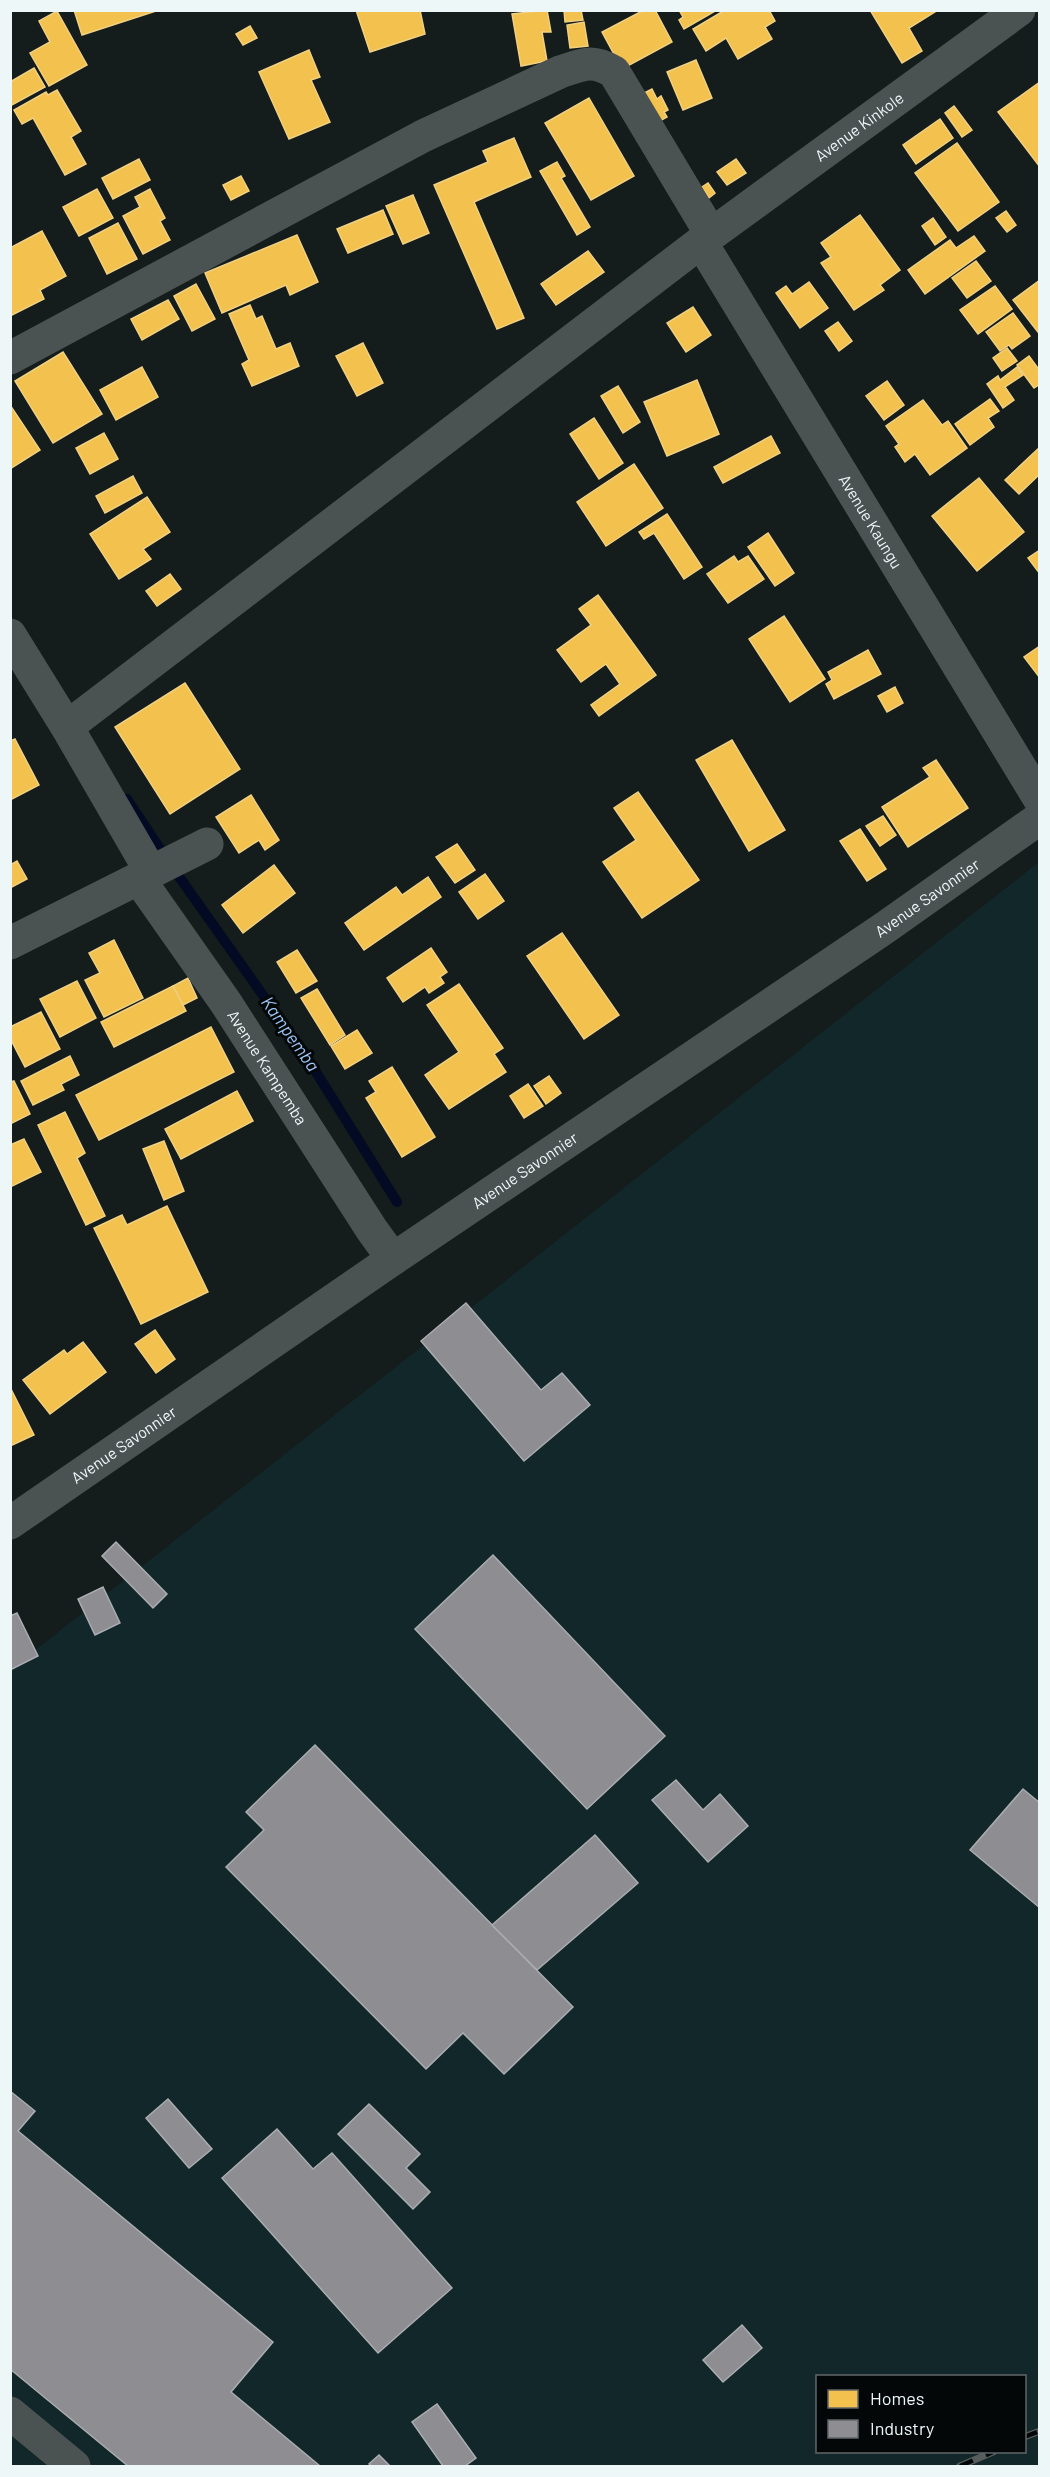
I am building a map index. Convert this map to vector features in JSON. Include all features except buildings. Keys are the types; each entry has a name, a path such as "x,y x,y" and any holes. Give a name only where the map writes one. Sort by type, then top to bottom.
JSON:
{"street":[{"name":"Avenue Kinkole","path":"80,717 706,238 1019,10"},
{"name":"Avenue Kaungu","path":"10,358 423,136 560,72 583,64 598,63 614,72 706,238 1040,800"},
{"name":"Avenue Kampemba","path":"10,635 80,717 171,862 220,994 393,1259"},
{"name":"Avenue Savonnier","path":"10,1523 393,1259 883,929 1040,818"},
{"path":"10,943 171,862"},
{"path":"10,2413 74,2466"}],"shaded area":[{"path":"1039,862 1039,2466 11,2466 11,1669"}],"waterway":[{"name":"Kampemba","path":"127,799 163,853"},
{"name":"Kampemba","path":"175,871 306,1056 397,1202"}],"railway":[{"path":"1026,2436 1040,2431"},
{"path":"960,2466 991,2453"}]}
